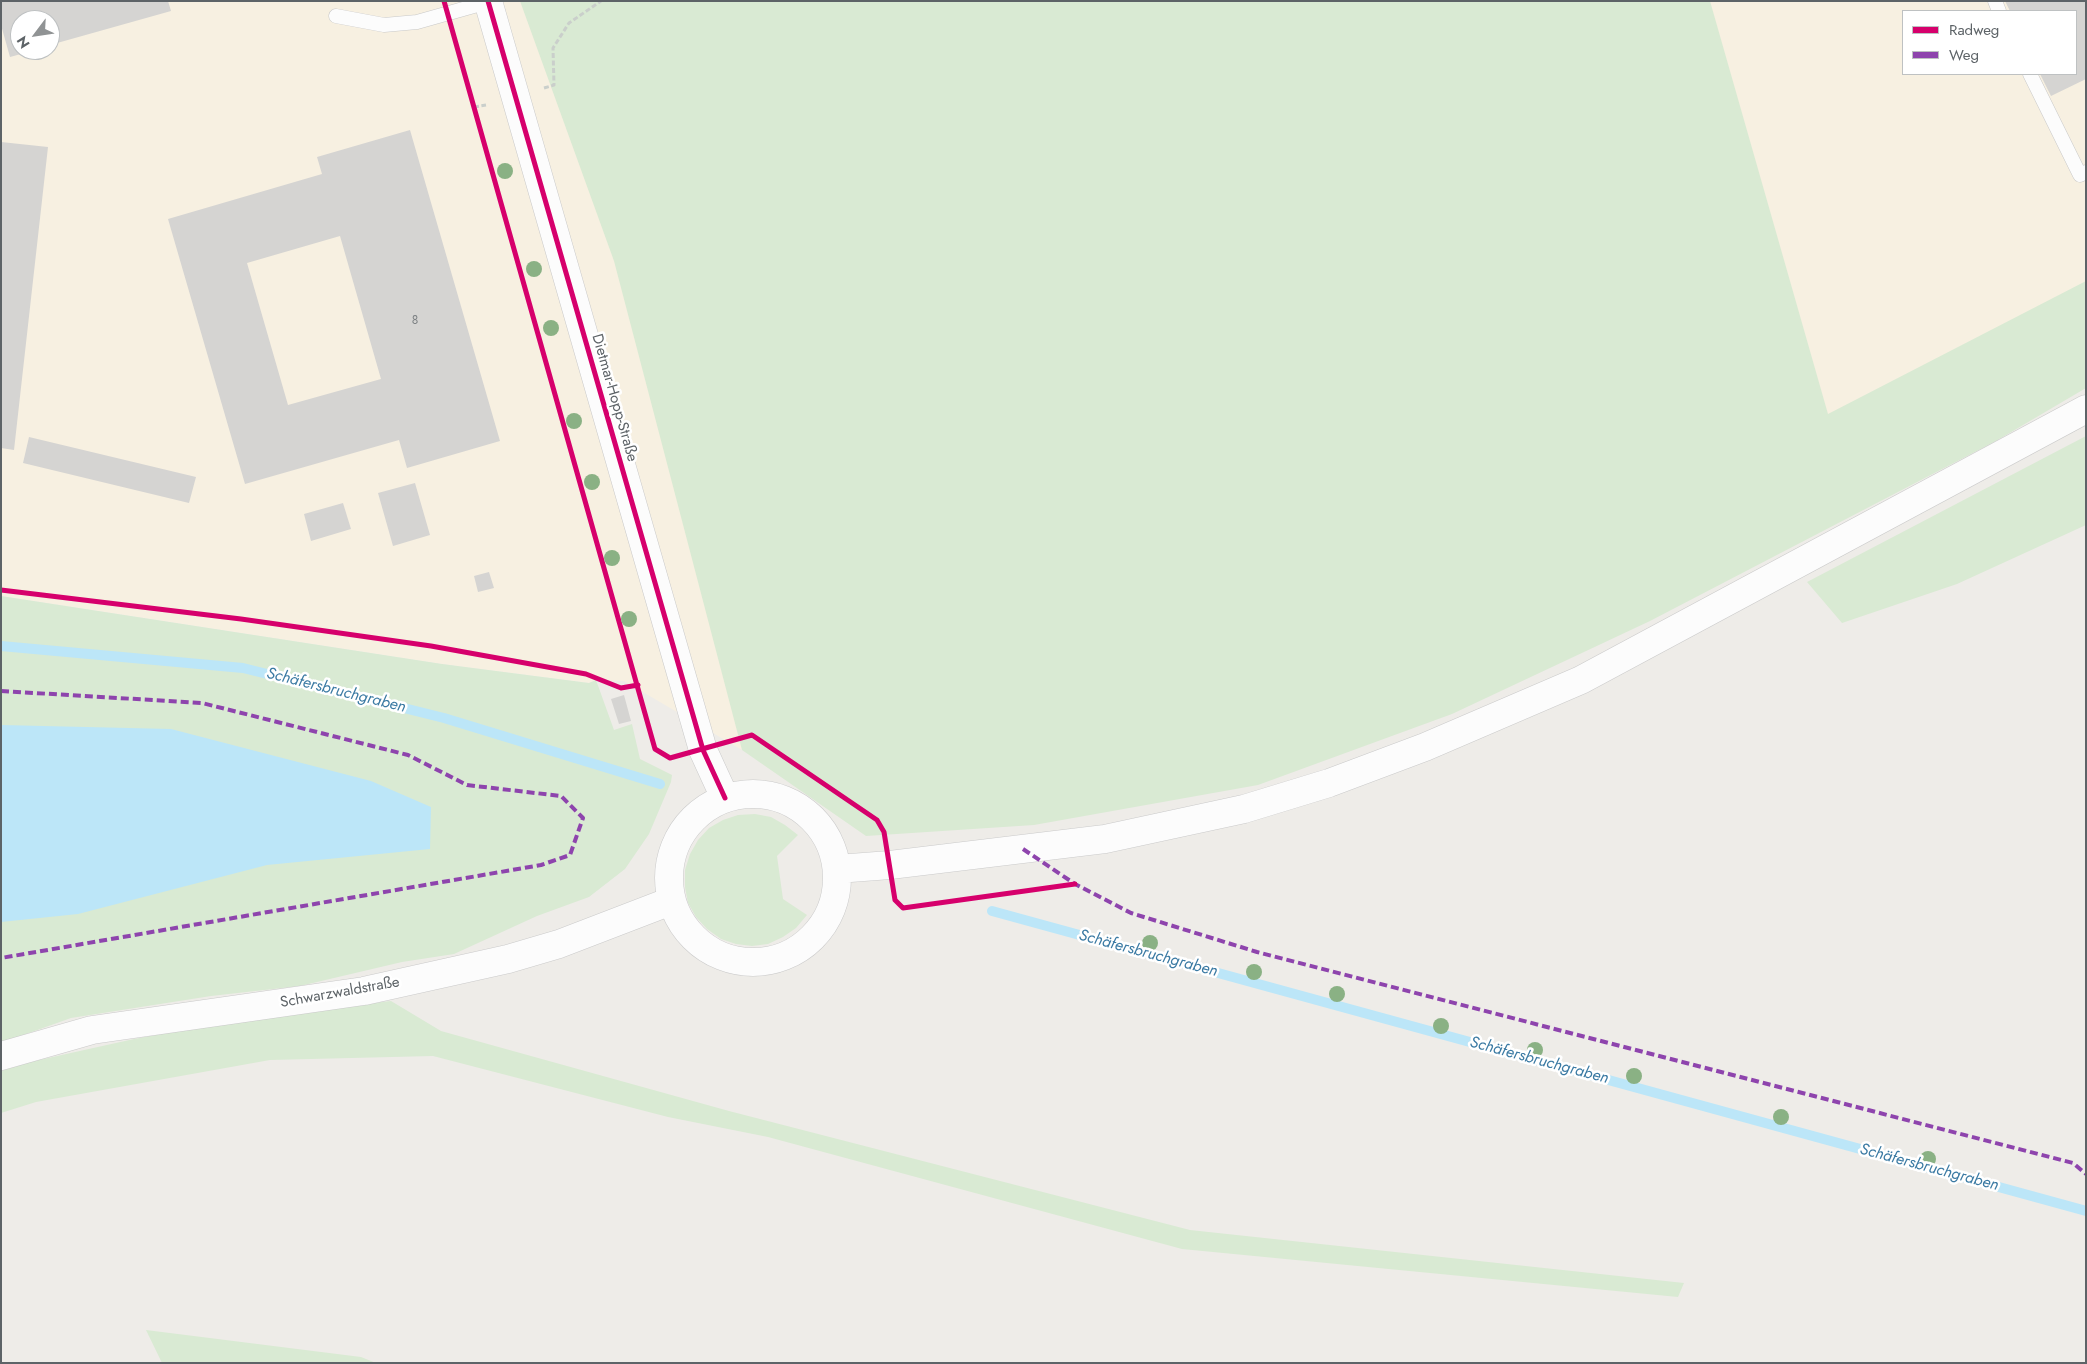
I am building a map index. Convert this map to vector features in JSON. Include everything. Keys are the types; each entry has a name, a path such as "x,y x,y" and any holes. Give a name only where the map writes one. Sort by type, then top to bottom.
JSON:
{"main road":[{"name":"Dietmar-Hopp-Straße","path":"488,1 703,750 725,798"},
{"path":"836,869 890,865 1105,840 1244,808 1329,783 1425,747 1581,680 2086,409"},
{"path":"740,794 770,795 798,807 810,816 828,840 836,869 834,900 821,928 798,950 769,961 738,961 708,950 685,929 672,901 668,869 678,839 698,813 725,798 740,794"},
{"name":"Schwarzwaldstraße","path":"1,1056 92,1030 364,991 508,959 559,944 672,901"}],"lane":[{"path":"336,16 384,25 417,22 488,1"},
{"path":"2030,75 2080,175 2086,172"}],"path":[{"path":"474,107 554,85 553,48 569,23 601,1"}],"shaded area":[{"path":"1,1 2086,1 2086,351 979,710 742,750 624,681 596,680 589,683 442,664 1,596"}],"green space":[{"path":"520,1 1710,1 1828,414 2086,281 2086,388 1996,441 1650,621 1452,714 1258,785 1034,825 866,836 742,750 614,261"},
{"path":"2086,436 2086,525 1957,584 1842,623 1807,582"},
{"path":"1,596 442,664 589,683 596,680 614,730 632,724 640,759 672,775 671,782 649,834 625,869 589,897 537,916 454,954 402,962 300,986 211,996 71,1018 1,1043"},
{"path":"755,814 771,817 798,835 777,856 783,899 807,915 796,928 783,937 768,944 752,946 736,944 721,939 707,929 696,917 688,903 685,887 685,870 690,854 698,840 709,828 723,820 738,815"},
{"path":"391,1001 441,1031 729,1111 1190,1230 1684,1283 1678,1297 1182,1249 768,1137 668,1117 433,1056 270,1060 36,1102 1,1113 1,1071 30,1062 134,1039 250,1017"},
{"path":"146,1330 361,1357 376,1363 162,1363"}],"water":[{"path":"1,725 171,729 371,781 431,807 430,849 267,865 78,914 1,922"}],"building":[{"path":"1,1 168,1 171,11 60,42 60,10 10,10 10,57 1,25"},
{"path":"2005,1 2086,1 2086,79 2051,96 2040,75 2077,75 2077,10 2010,10"},
{"path":"410,130 500,441 407,468 399,440 245,484 168,219 322,174 317,157","holes":["340,236 381,379 288,405 247,263"]},
{"path":"1,142 48,147 14,450 1,448"},
{"path":"29,437 196,477 189,503 23,463"},
{"path":"415,483 430,535 393,546 378,493"},
{"path":"343,503 351,529 311,541 304,514"},
{"path":"489,572 494,588 478,592 474,576"},
{"path":"624,695 631,721 619,724 611,699"}],"waterway":[{"name":"Schäfersbruchgraben","path":"1,646 243,668 444,718 660,784"},
{"name":"Schäfersbruchgraben","path":"992,911 2086,1211"}],"marked path":[{"path":"1,691 202,703 408,755 467,785 561,796 583,818 570,855 541,865 1,958"},
{"path":"1023,849 1075,884 1131,913 1257,952 2073,1163 2086,1174"}],"cycle path":[{"path":"444,1 655,749 670,758 752,735 877,820 884,832 895,900 903,908 1075,884"},
{"path":"488,1 703,750 725,798"},
{"path":"1,590 241,619 431,646 586,674 621,688 638,685"}]}
